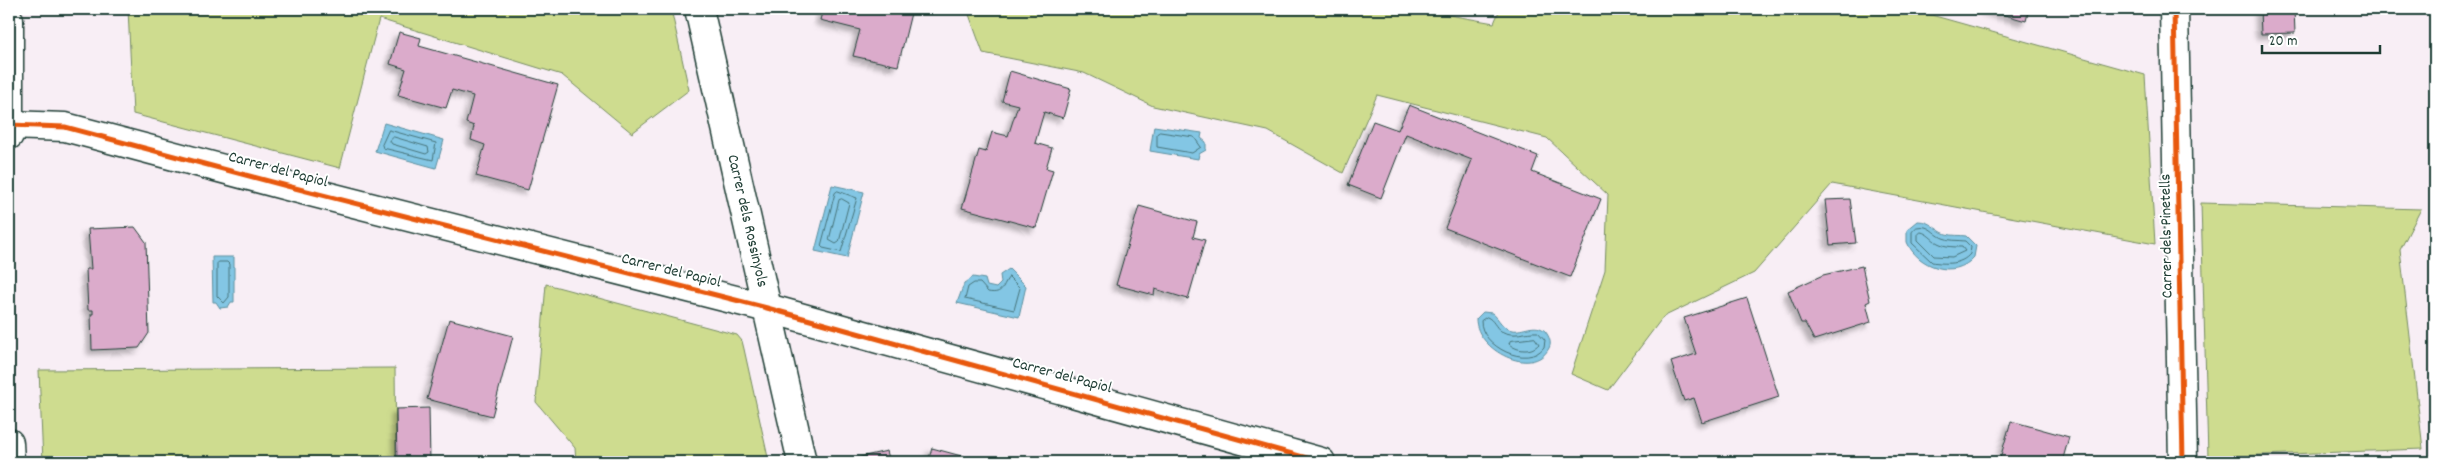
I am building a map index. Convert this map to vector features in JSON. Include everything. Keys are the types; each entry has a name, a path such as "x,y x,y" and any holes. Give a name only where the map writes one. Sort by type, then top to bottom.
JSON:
{"street":[{"name":"Carrer dels Rossinyols","path":"699,9 802,462"},
{"name":"Carrer dels Pinetells","path":"2174,9 2183,462"},
{"path":"9,20 9,128"},
{"name":"Carrer del Papiol","path":"9,128 65,126 296,188 767,308 1321,462"},
{"path":"9,443 10,462"}],"green space":[{"path":"128,9 671,9 689,90 632,133 562,75 379,19 340,168 133,114"},
{"path":"967,9 1415,9 1494,23 1500,9 1910,9 2145,75 2155,244 1832,184 1754,273 1663,317 1608,390 1571,374 1605,270 1608,195 1547,138 1377,95 1343,173 1268,131 1153,106 1084,73 983,53"},
{"path":"2201,203 2421,209 2400,250 2423,449 2208,457"},
{"path":"546,284 737,335 742,341 769,462 576,462 575,448 536,402"},
{"path":"395,368 396,462 43,462 39,370"}],"water":[{"path":"384,123 444,140 436,168 375,151"},
{"path":"1154,126 1202,133 1201,138 1206,142 1206,150 1199,154 1198,159 1150,151"},
{"path":"832,185 864,192 847,258 815,251"},
{"path":"1918,221 1926,222 1946,234 1966,236 1976,246 1974,257 1966,264 1957,268 1937,268 1928,264 1912,251 1907,242 1907,230"},
{"path":"212,257 234,257 234,302 231,302 228,307 220,308 216,302 213,302"},
{"path":"1009,269 1026,286 1019,317 957,303 964,284 973,277 985,279 987,286 996,288 1001,283 1000,275"},
{"path":"1483,312 1495,315 1508,329 1541,328 1549,337 1549,348 1541,357 1531,361 1519,361 1506,357 1485,341 1478,330 1476,319"}],"building":[{"path":"823,9 912,9 898,66 853,56 860,30 820,20"},
{"path":"1984,9 2029,9 2026,21"},
{"path":"2260,9 2294,9 2295,33 2261,34"},
{"path":"399,32 421,38 419,46 558,85 528,190 476,176 485,145 471,140 474,126 466,123 473,96 452,90 446,108 398,95 406,69 390,64"},
{"path":"1010,71 1071,89 1063,118 1044,112 1035,143 1052,148 1046,168 1053,170 1036,228 962,208 979,150 986,152 992,132 1008,136 1018,105 1002,101"},
{"path":"1409,105 1538,156 1532,172 1601,199 1570,277 1445,228 1472,160 1406,134 1381,198 1348,185 1373,121 1398,130"},
{"path":"1850,199 1856,243 1830,245 1825,200"},
{"path":"1139,206 1197,222 1193,237 1205,240 1188,299 1155,289 1154,295 1116,285"},
{"path":"135,227 146,242 149,333 139,348 92,350 91,314 93,314 93,310 88,310 86,269 91,269 88,229"},
{"path":"1862,266 1870,301 1866,303 1871,322 1814,340 1805,323 1801,323 1788,291 1823,275"},
{"path":"1747,298 1779,397 1702,422 1694,398 1684,401 1671,362 1696,354 1684,318"},
{"path":"449,319 513,336 492,416 427,399"},
{"path":"429,408 430,462 397,462 396,409"},
{"path":"2011,421 2069,437 2062,462 1999,462"},
{"path":"932,448 976,460 976,462 928,462"},
{"path":"887,451 890,462 847,462 847,460"}],"cycle path":[{"path":"2174,9 2183,462"},
{"path":"9,125 65,127 287,186 767,308 1321,462"}]}
